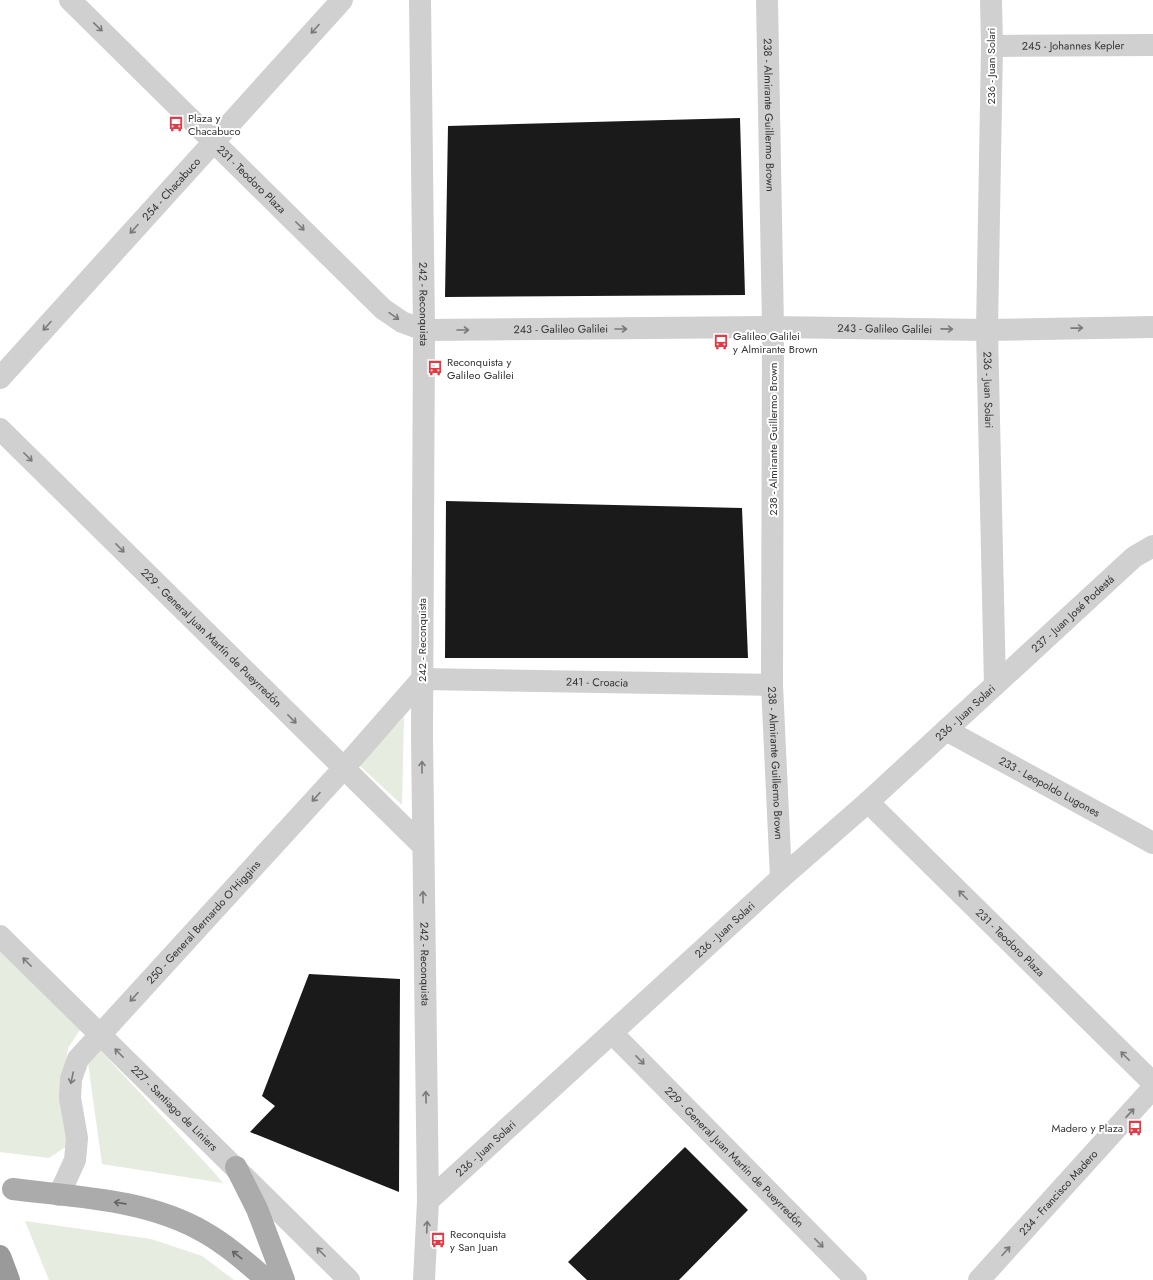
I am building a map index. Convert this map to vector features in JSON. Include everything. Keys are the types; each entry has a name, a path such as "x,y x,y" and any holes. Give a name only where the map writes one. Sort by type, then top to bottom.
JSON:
{"highway":[{"path":"0,1256 9,1280"}],"main road":[{"path":"236,1168 257,1209 284,1280"},
{"path":"13,1189 128,1204 165,1214 204,1231 236,1254 267,1280"}],"street":[{"name":"231 - Teodoro Plaza","path":"70,0 214,140 383,309 402,322 424,330"},
{"name":"254 - Chacabuco","path":"0,378 342,0"},
{"name":"242 - Reconquista","path":"420,0 424,330 422,846 428,1201 424,1280"},
{"name":"238 - Almirante Guillermo Brown","path":"767,0 773,327 772,685 781,878"},
{"name":"236 - Juan Solari","path":"428,1201 781,878 868,802 995,686 987,330 992,46 991,0"},
{"name":"245 - Johannes Kepler","path":"992,46 1153,45"},
{"name":"243 - Galileo Galilei","path":"424,330 773,327 987,330 1153,327"},
{"name":"229 - General Juan Martín de Pueyrredón","path":"0,430 422,846"},
{"name":"237 - Juan José Podestá","path":"995,686 1134,557 1153,546"},
{"name":"241 - Croacia","path":"422,679 772,685"},
{"name":"250 - General Bernardo O'Higgins","path":"59,1194 75,1160 77,1138 70,1098 71,1079 78,1059 343,769 422,679"},
{"name":"233 - Leopoldo Lugones","path":"946,730 1153,843"},
{"name":"231 - Teodoro Plaza","path":"868,802 1153,1083"},
{"name":"227 - Santiago de Liniers","path":"0,936 349,1280"},
{"name":"229 - General Juan Martín de Pueyrredón","path":"612,1033 856,1280"},
{"name":"234 - Francisco Madero","path":"980,1280 1153,1088"}],"shaded area":[{"path":"404,717 402,805 359,765"},
{"path":"0,947 80,1030 68,1048 63,1087 70,1144 49,1158 0,1152"},
{"path":"99,1049 223,1183 102,1164 88,1063"},
{"path":"25,1221 151,1239 202,1256 234,1280 49,1280"}],"building":[{"path":"740,118 745,295 445,297 448,126"},
{"path":"446,501 742,508 748,658 445,658"},
{"path":"309,974 400,979 399,1192 250,1132 275,1106 262,1096"},
{"path":"685,1147 748,1210 679,1280 587,1280 568,1262"}],"place":[{"name":"Plaza y Chacabuco","path":"176,124"},
{"name":"Galileo Galilei y Almirante Brown","path":"721,342"},
{"name":"Reconquista y Galileo Galilei","path":"435,368"},
{"name":"Madero y Plaza","path":"1135,1128"},
{"name":"Reconquista y San Juan","path":"438,1240"}]}
